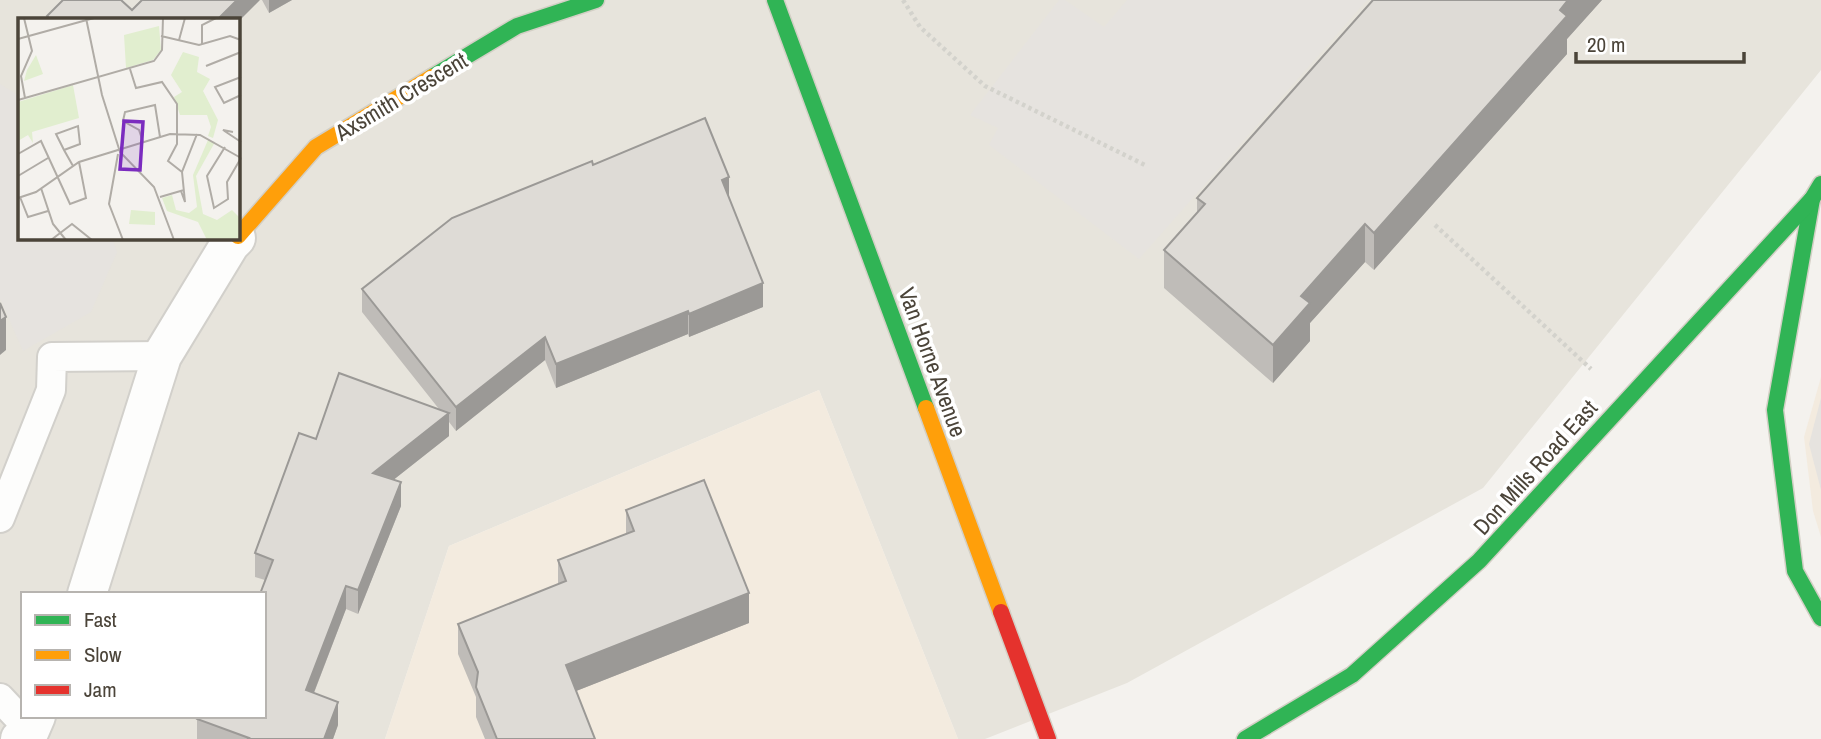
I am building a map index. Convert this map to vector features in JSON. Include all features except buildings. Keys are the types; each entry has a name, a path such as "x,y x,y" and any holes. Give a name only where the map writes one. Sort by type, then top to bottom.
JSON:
{"main road":[{"name":"Axsmith Crescent","path":"240,234 316,147 517,26 596,0"},
{"name":"Van Horne Avenue","path":"775,0 1048,739"},
{"name":"Don Mills Road East","path":"1245,739 1352,675 1479,561 1812,199 1821,184"},
{"path":"1812,199 1775,410 1795,571 1821,618"}],"street":[{"name":"Axsmith Crescent","path":"88,592 163,356 234,240"}],"lane":[{"path":"0,518 51,390 52,357 163,356"},
{"path":"0,698 29,728"}],"path":[{"path":"903,0 920,27 985,86 1146,166"},
{"path":"1435,225 1595,372"}],"shaded area":[{"path":"0,0 1821,0 1821,70 1483,488 1127,683 985,739 958,739 819,390 449,546 385,739 0,739"},
{"path":"1059,0 1065,0 1104,27 1127,0 1367,0 1139,259 989,145 998,128 970,115"},
{"path":"0,84 18,95 18,240 113,240 117,252 91,312 23,351 0,298"},
{"path":"1821,377 1821,537 1813,511 1804,437"},
{"path":"819,390 958,739 385,739 449,546"},
{"path":"1821,398 1821,490 1809,444"}],"traffic: fast":[{"path":"432,77 517,26 596,0"},
{"path":"775,0 926,408"},
{"path":"1245,739 1352,675 1479,561 1812,199 1821,184"},
{"path":"1812,199 1775,410 1795,571 1821,618"}],"traffic: slow":[{"path":"240,234 316,147 432,77"},
{"path":"926,408 1001,612"}],"traffic: jam":[{"path":"1001,612 1048,739"}]}
